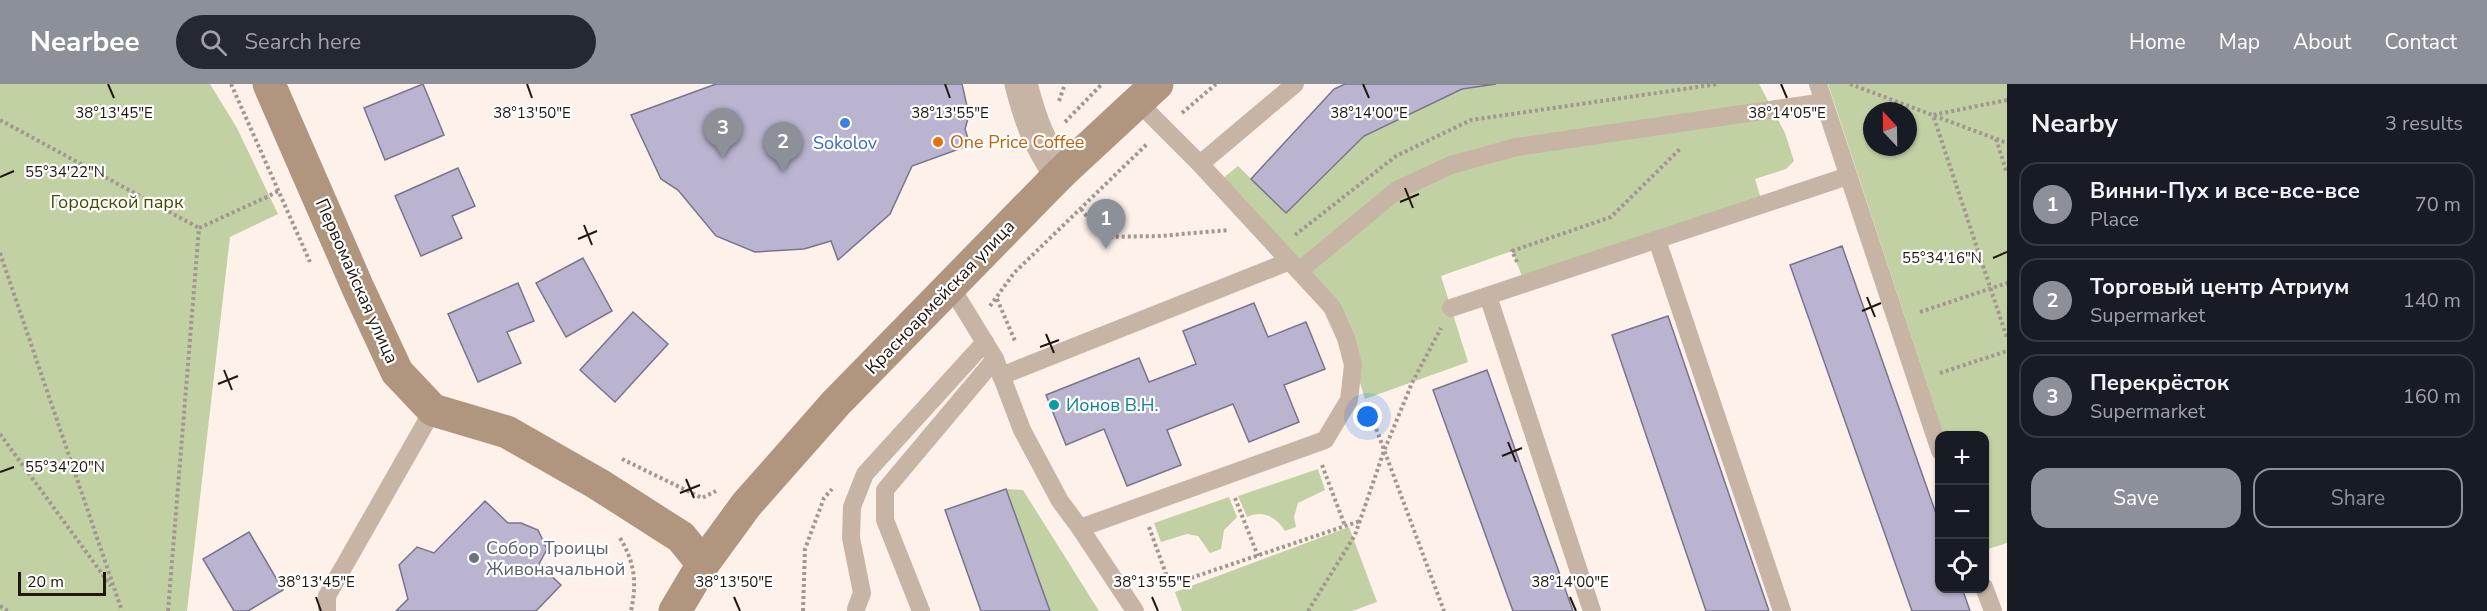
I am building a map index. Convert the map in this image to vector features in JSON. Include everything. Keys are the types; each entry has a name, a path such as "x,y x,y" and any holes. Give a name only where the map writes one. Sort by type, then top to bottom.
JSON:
{"main road":[{"name":"Первомайская улица","path":"269,84 397,372 433,410 507,432 598,484 681,537 703,564"},
{"name":"Красноармейская улица","path":"675,611 703,564 746,505 836,403 1060,174 1147,93"}],"street":[{"path":"1021,84 1031,121 1042,146 1060,174"}],"lane":[{"path":"1200,164 1294,84"},
{"path":"1818,84 1935,436"},
{"path":"1080,528 1325,440 1349,400 1353,365 1347,338 1332,307 1164,128 1147,93"},
{"path":"921,611 885,520 885,490 998,368 1025,367 1294,266 1397,190 1451,165 1516,147 1824,102"},
{"path":"1451,308 1848,176"},
{"path":"1658,240 1782,611"},
{"path":"951,287 985,342 998,368 1022,430 1060,501 1135,611"},
{"path":"1488,296 1592,611"},
{"path":"856,609 862,593 851,538 852,507 865,474 985,342"},
{"path":"327,611 327,596 433,410"},
{"path":"1986,593 1992,611"}],"path":[{"path":"231,84 303,249"},
{"path":"1042,146 1102,84"},
{"path":"974,323 997,299 1014,273 1164,128 1216,84"},
{"path":"1850,84 2007,143"},
{"path":"1933,115 2007,100"},
{"path":"1933,115 2007,338"},
{"path":"1525,284 1512,251 1611,217 1711,118"},
{"path":"0,120 199,228"},
{"path":"1996,139 2007,173"},
{"path":"199,228 278,191"},
{"path":"1080,209 1104,237 1160,236 1259,228"},
{"path":"168,611 199,228"},
{"path":"0,254 122,611"},
{"path":"1896,320 2007,283"},
{"path":"997,299 1025,367"},
{"path":"1308,611 1355,535 1384,451 1412,382 1451,308"},
{"path":"1916,381 2007,351"},
{"path":"1369,409 1444,611"},
{"path":"0,434 115,591"},
{"path":"1314,444 1345,526"},
{"path":"611,454 702,498 720,489"},
{"path":"1226,476 1258,556"},
{"path":"803,611 805,549 824,498 839,480"},
{"path":"1141,507 1170,585 1360,521"},
{"path":"618,534 628,551 636,575 631,611"},
{"path":"0,606 8,611"}],"green space":[{"name":"Городской парк","path":"0,84 210,84 237,128 278,214 230,237 187,611 0,611"},
{"path":"1496,84 1759,84 1785,133 1794,161 1786,169 1755,179 1763,205 1525,284 1512,251 1441,276 1468,362 1365,399 1346,338 1217,183 1238,166 1286,213 1364,136 1462,89"},
{"path":"1828,84 2007,84 2007,543 1989,549 1989,431 1943,431"},
{"path":"1318,469 1325,490 1298,503 1294,517 1296,527 1285,531 1273,518 1263,514 1247,517 1238,496"},
{"path":"1006,489 1023,490 1099,611 1050,611"},
{"path":"1229,497 1237,517 1224,530 1221,549 1210,553 1198,536 1187,534 1161,542 1154,523"},
{"path":"1349,527 1377,602 1352,611 1182,611 1175,592"}],"building":[{"path":"423,84 444,135 385,160 364,108"},
{"path":"716,84 962,84 969,115 965,129 970,145 912,166 890,214 838,260 831,241 804,249 755,252 716,236 678,190 661,179 631,115"},
{"path":"1345,84 1496,84 1462,89 1364,136 1286,213 1251,179 1334,89"},
{"path":"458,168 475,206 452,216 462,238 421,256 395,196"},
{"path":"1842,246 1935,511 1935,593 1964,593 1970,611 1912,611 1790,265"},
{"path":"583,258 612,311 566,337 536,283"},
{"path":"518,283 534,321 507,332 521,363 478,382 448,314"},
{"path":"1254,303 1268,337 1306,322 1325,369 1284,385 1299,422 1249,442 1233,404 1167,430 1181,465 1127,486 1104,429 1066,445 1046,395 1139,358 1149,382 1196,364 1183,331"},
{"path":"633,312 668,344 615,402 580,370"},
{"path":"1668,316 1769,611 1706,611 1612,335"},
{"path":"1487,370 1573,611 1513,611 1433,390"},
{"path":"1006,489 1050,611 981,611 945,510"},
{"name":"Собор Троицы Живоначальной","path":"485,501 508,523 521,523 538,530 547,549 539,564 561,585 536,611 396,611 408,599 399,565 417,547 434,553"},
{"path":"249,532 283,590 248,611 234,611 203,559"}],"place":[{"name":"Sokolov","path":"845,123"},
{"name":"One Price Coffee","path":"938,142"},
{"name":"Перекрёсток","path":"723,158"},
{"name":"Торговый центр Атриум","path":"783,172"},
{"name":"Винни-Пух и все-все-все","path":"1106,249"},
{"name":"Ионов В.Н.","path":"1054,405"},
{"name":"Собор Троицы Живоначальной","path":"474,558"}]}
